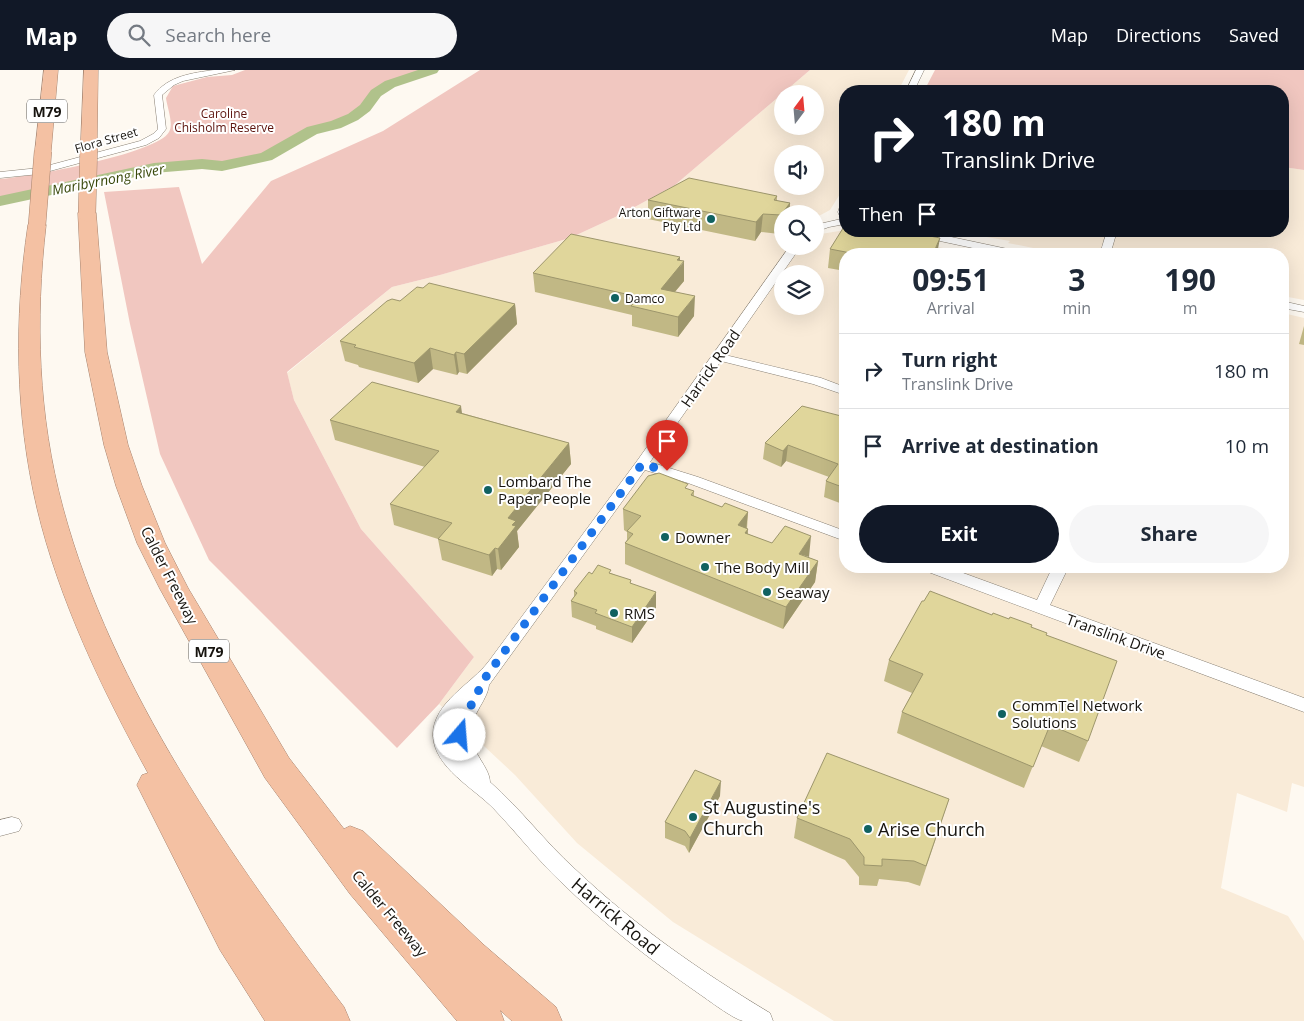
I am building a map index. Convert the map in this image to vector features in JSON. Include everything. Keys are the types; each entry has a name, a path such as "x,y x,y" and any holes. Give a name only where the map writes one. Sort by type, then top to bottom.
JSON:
{"highway":[{"name":"M79","path":"51,70 37,225 31,260 28,338 36,429 46,485 61,544 85,610 117,682 159,761 211,850 276,948 330,1021"},
{"name":"Calder Freeway","path":"92,70 87,213 96,352 116,445 128,486 151,543 174,589 277,768 363,882 484,1021"},
{"path":"61,544 107,685 145,766 190,857 233,937 288,1021"},
{"path":"277,768 358,851 470,958 542,1021"}],"street":[{"name":"Flora Street","path":"0,175 39,171 143,143 156,136 162,129 158,95 163,88 181,80 231,70"},
{"path":"913,85 920,70"},
{"path":"824,220 839,217"},
{"path":"824,225 839,222"},
{"path":"930,237 988,248"},
{"path":"933,237 942,239"},
{"path":"961,248 963,243"},
{"name":"Harrick Road","path":"762,1021 688,975 627,928 566,873 489,791 448,755 442,735 444,724 450,712 485,678 642,464 791,255"},
{"path":"1289,306 1304,309"},
{"path":"718,357 817,381 839,384"},
{"path":"817,381 839,389"},
{"path":"642,464 693,480 839,534"},
{"name":"Translink Drive","path":"947,573 1304,705"},
{"path":"1042,608 1058,573"}],"shaded area":[{"path":"810,70 909,70 901,85 839,85 839,196 830,210 824,213 824,205 774,205 774,255 824,255 824,234 839,231 839,237 880,237 943,248 839,248 839,573 1289,573 1289,314 1304,318 1304,787 1292,783 1287,812 1237,793 1221,888 1288,916 1304,941 1304,1021 834,1021 673,922 577,843 515,775 439,704 474,657 361,529 294,400 287,373 392,287 570,238 622,214 675,185 774,101 774,135 824,135 824,85 792,85"},
{"path":"1289,168 1304,170 1304,300 1289,297 1289,248 1033,248 1008,243 1010,241 986,237 1289,237"}],"green space":[{"name":"Caroline Chisholm Reserve","path":"245,70 432,70 390,84 376,93 365,108 353,117 336,125 312,130 266,157 222,166 202,164 154,168 0,201 0,179 37,174 90,163 118,156 159,140 170,129 171,120 166,98 173,86 207,77 232,75"},
{"path":"480,70 810,70 792,85 774,85 774,101 675,185 622,214 570,238 392,287 287,372 294,400 361,529 474,657 439,704 397,748 209,560 160,454 130,324 104,192 179,187 202,264 271,181 383,131"},
{"path":"935,70 1304,70 1304,170 1289,168 1289,85 927,85"}],"building":[{"path":"689,178 777,196 774,200 790,203 788,205 774,205 774,215 763,214 756,222 648,200"},
{"path":"571,234 680,257 677,260 684,261 661,289 695,296 678,317 631,306 639,297 533,273"},
{"path":"839,235 839,237 940,238 936,248 839,248 839,251 830,249"},
{"path":"429,283 515,304 464,354 456,352 454,355 430,348 414,363 354,347 356,345 340,341 387,301 392,299 400,301 417,287 423,288"},
{"name":"Lombard The Paper People","path":"372,382 461,406 456,412 569,443 508,518 516,521 512,525 516,526 498,549 495,548 489,555 438,539 452,523 390,504 439,451 330,420"},
{"path":"802,406 839,415 839,486 826,481 838,464 788,445 783,451 765,443"},
{"path":"659,473 688,484 685,488 694,491 691,495 722,507 725,503 748,512 738,525 748,529 745,533 772,543 785,526 811,536 799,554 818,561 786,607 625,543 633,534 627,531 641,516 623,509 648,476"},
{"path":"598,565 611,570 609,573 631,580 630,583 656,592 632,627 595,613 597,610 571,601 577,593 574,591 589,572 592,574"},
{"name":"CommTel Network Solutions","path":"930,591 992,615 993,613 1009,619 1010,617 1032,625 1031,627 1047,633 1046,635 1117,661 1088,741 1050,725 1033,767 902,712 923,674 889,660 922,601 924,601"},
{"name":"Arise Church","path":"827,753 949,799 926,866 914,861 882,859 882,866 864,865 864,857 850,839 797,818"},
{"path":"695,770 721,781 690,838 685,831 665,822"}],"waterway":[{"name":"Maribyrnong River","path":"0,201 154,168 202,164 222,166 266,157 312,130 336,125 353,117 365,108 376,93 390,84 432,70"}],"place":[{"name":"Arton Giftware Pty Ltd","path":"711,219"},
{"name":"Damco","path":"615,298"},
{"name":"Lombard The Paper People","path":"488,490"},
{"name":"Downer","path":"665,537"},
{"name":"The Body Mill","path":"705,567"},
{"name":"Seaway","path":"767,592"},
{"name":"RMS","path":"614,613"},
{"name":"CommTel Network Solutions","path":"1002,714"},
{"name":"St Augustine's Church","path":"693,817"},
{"name":"Arise Church","path":"868,829"}],"route":[{"path":"460,735 462,723 485,678 642,464 667,471"}]}
